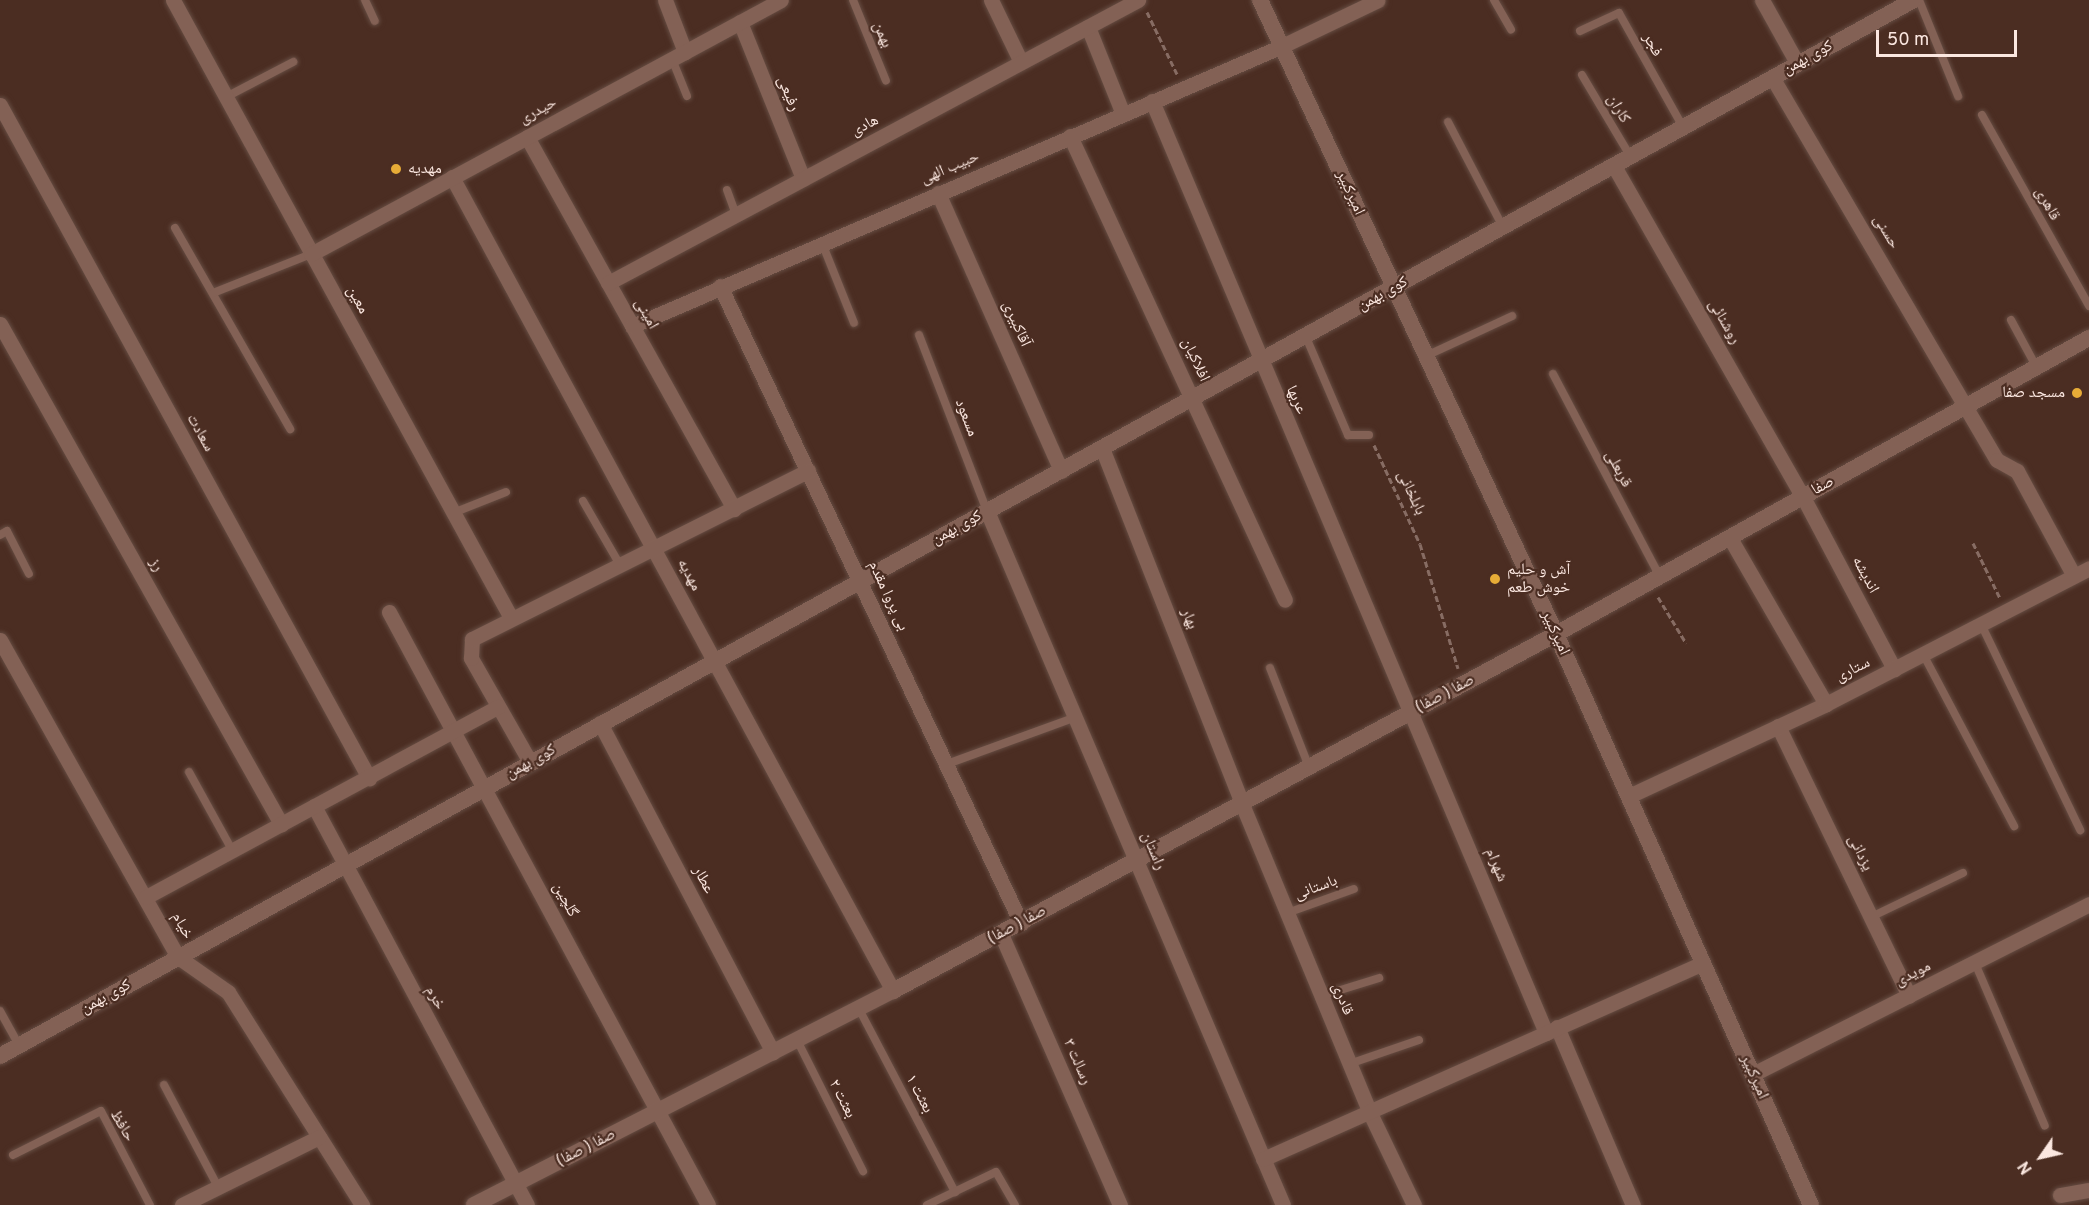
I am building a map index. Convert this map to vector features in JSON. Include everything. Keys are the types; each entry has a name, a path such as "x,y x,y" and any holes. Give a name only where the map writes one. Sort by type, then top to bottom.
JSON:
{"street":[{"name":"معین","path":"173,0 511,618"},
{"path":"665,0 679,55"},
{"name":"حیدری","path":"311,254 780,0"},
{"path":"991,0 1021,62"},
{"name":"امیرکبیر","path":"1260,0 1556,634 1811,1205"},
{"name":"حبیب الهی","path":"632,326 720,286 1282,46 1378,0"},
{"path":"1762,0 1797,63"},
{"name":"کوی بهمن","path":"0,1056 714,660 1306,337 1914,0"},
{"name":"هادی","path":"608,283 1088,27 1142,5"},
{"name":"رفیعی","path":"740,22 802,179"},
{"path":"1088,27 1123,114"},
{"name":"حسنی","path":"1772,77 1969,405 1997,460 2017,471 2074,576"},
{"name":"عربها","path":"1152,101 1260,362 1413,711"},
{"name":"سعادت","path":"0,105 369,778"},
{"name":"افلاکیان","path":"1070,136 1285,600"},
{"name":"امینی","path":"527,137 734,509"},
{"name":"روشنائی","path":"1614,166 1803,497"},
{"name":"مهدیه","path":"452,177 894,991"},
{"name":"آقاکبیری","path":"938,193 1061,471"},
{"name":"بی پروا مقدم","path":"720,286 1021,923"},
{"name":"رز","path":"0,324 281,824"},
{"name":"صفا","path":"1556,634 2089,339"},
{"name":"بهار","path":"1102,448 1242,804"},
{"path":"530,762 469,649 480,632 654,549 808,471"},
{"name":"اندیشه","path":"1803,497 1894,669"},
{"name":"راستان","path":"987,511 1283,1205"},
{"path":"1730,538 1826,704"},
{"name":"ستاری","path":"1629,796 1826,704 2089,568"},
{"name":"گلچین","path":"389,612 708,1205"},
{"name":"صفا ( صفا)","path":"474,1205 894,991 1556,634"},
{"name":"خیام","path":"0,640 147,897 178,957 228,992 362,1205"},
{"path":"147,897 314,806 456,733 498,706"},
{"name":"شهرام","path":"1413,711 1552,1030 1633,1205"},
{"name":"عطار","path":"600,723 773,1052"},
{"name":"یزدانی","path":"1778,726 1910,996"},
{"name":"قادری","path":"1242,804 1369,1112 1414,1205"},
{"name":"خرم","path":"314,806 527,1205"},
{"name":"مویدی","path":"1753,1074 2089,904"},
{"name":"رسالت ۳","path":"1001,934 1120,1205"},
{"path":"1263,1159 1703,963"},
{"path":"182,1205 199,1201 218,1187 320,1137"},
{"path":"2060,1196 2089,1190"}],"lane":[{"path":"365,0 375,21"},
{"name":"بهمن","path":"852,0 886,81"},
{"path":"1494,0 1511,29"},
{"path":"1919,0 1958,96"},
{"name":"فجر","path":"1580,32 1619,13 1683,127"},
{"path":"679,55 687,96"},
{"path":"226,97 293,62"},
{"name":"کاران","path":"1582,75 1630,156"},
{"name":"قاهری","path":"1982,116 2089,306"},
{"path":"1448,122 1503,227"},
{"path":"727,190 736,215"},
{"path":"176,228 290,429"},
{"path":"822,243 854,323"},
{"path":"213,293 311,254"},
{"path":"1426,356 1512,316"},
{"path":"2011,320 2037,368"},
{"name":"مسعود","path":"919,335 987,511"},
{"path":"1306,337 1348,435 1369,435"},
{"name":"قربعلی","path":"1553,374 1654,580"},
{"path":"453,513 506,492"},
{"path":"583,501 621,565"},
{"path":"0,535 7,531 29,574"},
{"path":"1980,624 2080,830"},
{"path":"1923,654 2014,826"},
{"path":"1270,668 1309,767"},
{"path":"946,764 1076,717"},
{"path":"189,772 232,850"},
{"path":"1871,917 1963,873"},
{"name":"باستانی","path":"1287,913 1354,889"},
{"path":"1975,963 2045,1126"},
{"path":"1322,996 1379,978"},
{"name":"بعثت ۱","path":"859,1009 955,1192"},
{"path":"0,1011 19,1045"},
{"name":"بعثت ۲","path":"797,1040 862,1170"},
{"path":"1349,1064 1419,1040"},
{"path":"164,1085 218,1187"},
{"name":"حافظ","path":"13,1155 101,1112 150,1205"},
{"path":"927,1205 996,1172 1015,1205"}],"path":[{"path":"1142,5 1184,87"},
{"name":"بابلخانی","path":"1369,435 1420,544 1464,684"},
{"path":"1973,543 2006,611"},
{"path":"1654,580 1686,643"}],"place":[{"name":"مهدیه","path":"396,169"},
{"name":"مسجد صفا","path":"2077,393"},
{"name":"آش و حلیم خوش طعم","path":"1495,579"}]}
